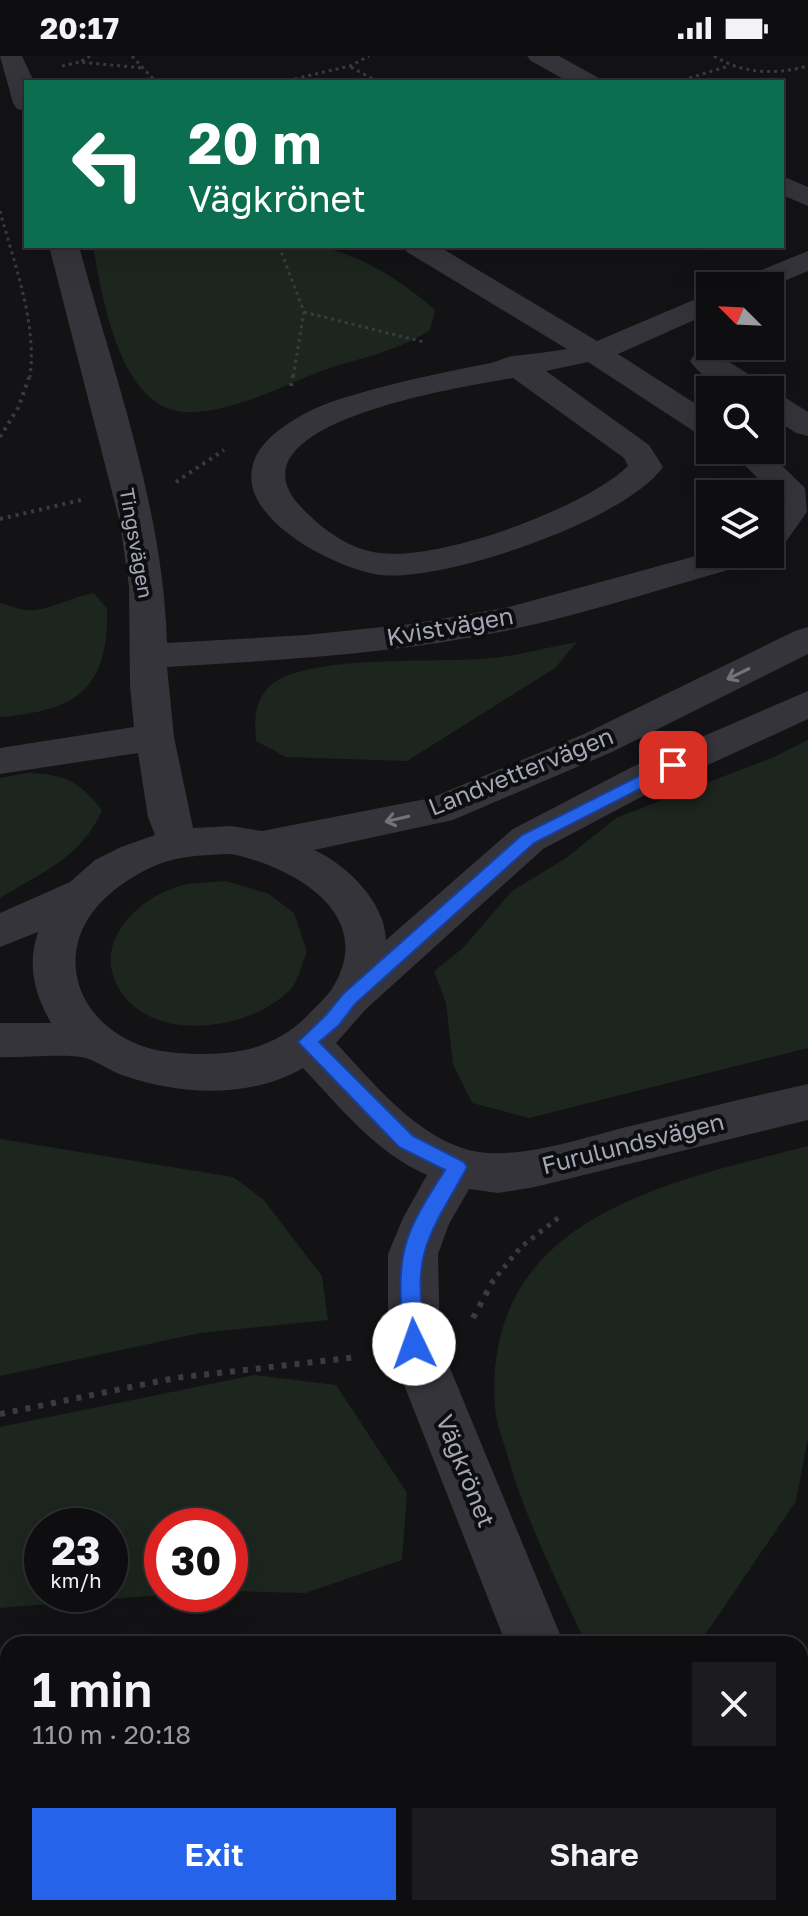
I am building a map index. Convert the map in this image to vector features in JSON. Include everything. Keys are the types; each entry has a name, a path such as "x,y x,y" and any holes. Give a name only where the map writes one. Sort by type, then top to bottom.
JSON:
{"street":[{"path":"9,56 20,77 19,113"},
{"path":"540,56 584,80"},
{"path":"784,185 808,198"},
{"name":"Tingsvägen","path":"65,248 137,523 147,586 148,656 155,737 168,817 179,844"},
{"path":"420,248 696,418"},
{"path":"780,272 808,260"},
{"path":"516,365 637,452 646,467 638,480 574,514 532,529 449,558 396,565 359,561 335,551 310,535 277,503 266,479 271,457 288,437 321,417 404,391 516,365 593,352 696,308"},
{"path":"706,361 729,376"},
{"path":"784,411 808,426"},
{"path":"767,464 798,484 790,512 784,520"},
{"name":"Kvistvägen","path":"148,656 306,647 411,636 507,619 696,567"},
{"name":"Landvettervägen","path":"265,845 439,810 598,743 808,639"},
{"path":"84,893 59,929 52,969 64,1008 95,1041 148,1066 189,1072 260,1067 307,1042 333,1020 349,999 528,839 646,777 808,704"},
{"path":"0,761 155,737"},
{"path":"0,931 84,893 117,866 137,856 179,844 231,840 265,845 309,862 342,888 353,904 365,941 364,960 349,999"},
{"path":"0,1040 95,1041"},
{"path":"307,1042 406,1142 457,1167"},
{"name":"Furulundsvägen","path":"457,1167 488,1173 535,1168 808,1102"},
{"name":"Vägkrönet","path":"457,1167 427,1218 413,1254 414,1344 532,1636"}],"path":[{"path":"90,56 80,62 143,68"},
{"path":"132,56 154,80"},
{"path":"290,80 350,66 369,56"},
{"path":"714,56 730,65 773,72 808,66"},
{"path":"682,80 730,65"},
{"path":"350,66 374,80"},
{"path":"0,211 29,322 31,373 15,417 0,437"},
{"path":"280,248 304,312 290,397"},
{"path":"304,312 430,344"},
{"path":"0,519 93,497"}],"shaded area":[{"path":"93,248 322,248 379,269 435,310 430,330 399,346 327,369 232,406 183,412 161,405 143,391 117,346"},
{"path":"94,593 107,609 102,659 94,677 83,691 68,701 49,709 0,717 0,603 33,610"},
{"path":"577,642 555,668 407,761 286,757 256,741 255,720 262,695 284,677 308,669 373,662 493,658"},
{"path":"808,740 808,1048 529,1118 472,1103 453,1064 446,1003 434,971 463,948 512,891 566,858 616,818 774,757"},
{"path":"27,773 51,775 70,781 86,792 102,810 94,826 72,852 0,898 0,778"},
{"path":"226,881 269,894 294,913 307,952 293,987 273,1004 252,1014 204,1026 179,1025 157,1019 137,1008 121,992 113,974 111,956 123,925 135,911 166,891 188,884"},
{"path":"0,1139 233,1177 263,1199 322,1276 328,1320 200,1333 0,1376"},
{"path":"808,1146 808,1438 796,1501 704,1636 582,1636 533,1527 497,1419 499,1343 518,1292 550,1251 593,1220 642,1195"},
{"path":"255,1375 336,1385 407,1493 402,1560 305,1593 248,1591 248,1508 144,1508 144,1596 128,1598 128,1508 24,1508 24,1606 0,1608 0,1427"}],"route":[{"path":"414,1344 413,1254 427,1218 457,1167 406,1142 307,1042 333,1020 349,999 528,839 673,765"}]}
